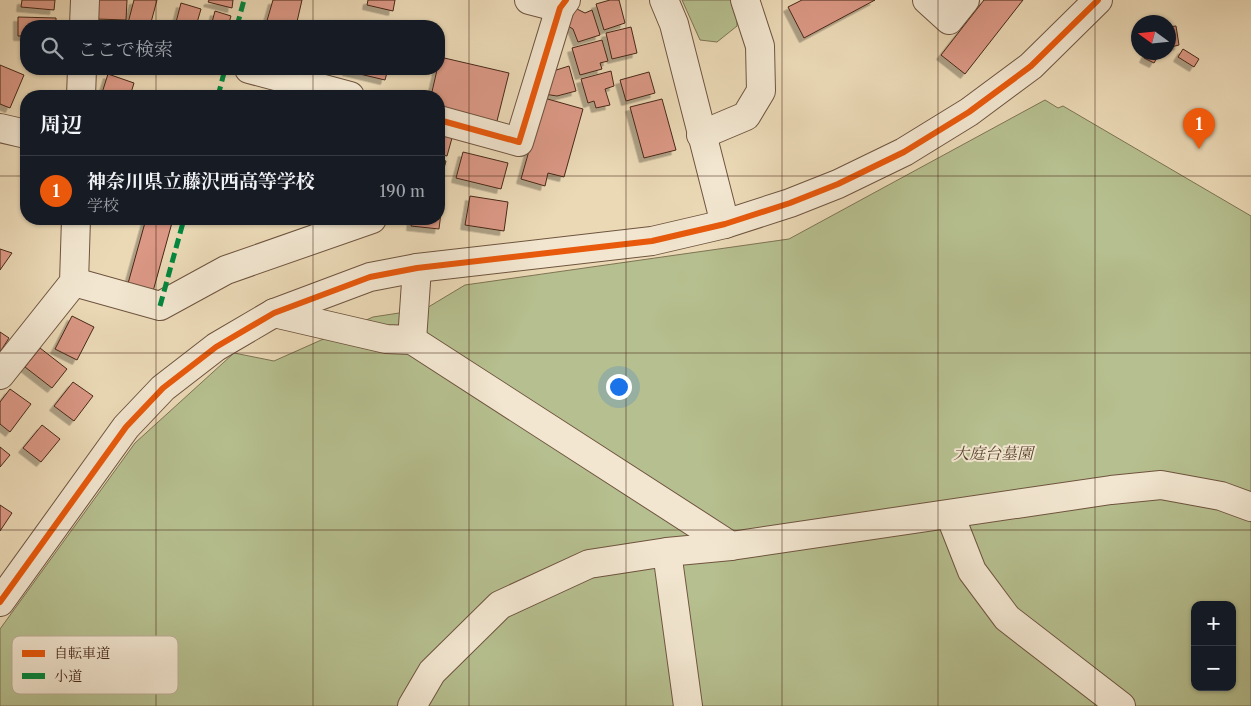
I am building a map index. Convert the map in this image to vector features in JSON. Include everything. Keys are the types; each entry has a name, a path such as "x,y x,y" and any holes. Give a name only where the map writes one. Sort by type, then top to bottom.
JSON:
{"street":[{"path":"445,122 519,142 563,4 529,0"},
{"path":"664,0 674,24 724,224"},
{"path":"927,0 949,20 965,0"},
{"path":"0,602 94,469 138,414 163,388 216,347 274,312 370,277 417,268 652,241 724,224 838,184 904,152 969,112 1031,66 1098,0"},
{"path":"701,135 746,116 761,91 760,46 753,3"},
{"path":"81,90 82,75"},
{"path":"271,75 328,90"},
{"path":"0,128 20,133"},
{"path":"0,375 74,282 76,225"},
{"path":"74,282 160,306 226,270 355,225"},
{"path":"412,340 417,268"},
{"path":"274,312 386,339 412,340 731,546"},
{"path":"412,706 432,672 500,605 589,564 667,552 731,546 1112,490 1161,485 1221,496 1251,507"},
{"path":"950,515 972,570 1007,618 1121,706"},
{"path":"667,552 688,706"}],"green space":[{"path":"682,0 731,0 737,16 737,26 717,42 700,40"},
{"name":"大庭台墓園","path":"1045,100 1058,108 1063,106 1251,216 1251,706 0,706 0,629 135,443 234,353 274,361 373,317 425,309 465,285 789,239"}],"building":[{"path":"22,0 55,0 54,10 21,7"},
{"path":"98,0 127,0 126,20 97,19"},
{"path":"134,0 157,0 152,20 129,20"},
{"path":"209,0 233,0 232,8 208,2"},
{"path":"273,0 302,0 297,20 267,20"},
{"path":"368,0 395,0 393,11 367,5"},
{"path":"610,0 619,0 625,23 604,30 596,4"},
{"path":"802,0 875,0 804,38 788,7"},
{"path":"984,0 1023,0 965,74 941,55"},
{"path":"181,3 201,9 198,20 177,20"},
{"path":"575,8 585,13 592,10 600,35 578,42 573,29 566,25"},
{"path":"215,11 231,16 230,20 213,20"},
{"path":"18,17 56,18 56,20 20,20 20,36 18,36"},
{"path":"1176,26 1179,45 1176,46"},
{"path":"631,27 637,53 612,59 606,33"},
{"path":"602,40 608,61 600,63 602,69 580,75 572,48"},
{"path":"1183,49 1199,59 1194,67 1178,57"},
{"path":"445,58 509,73 495,129 445,117 445,90 432,90 436,75 445,75"},
{"path":"0,65 20,75 24,75 10,108 0,104"},
{"path":"569,66 576,91 557,96 544,94 550,72"},
{"path":"611,71 614,86 605,89 610,105 596,108 594,101 588,103 581,79"},
{"path":"649,72 655,93 626,101 620,80"},
{"path":"108,75 134,83 132,90 103,90"},
{"path":"364,75 386,75 385,80"},
{"path":"544,98 583,109 564,177 548,173 545,186 521,179"},
{"path":"662,99 676,150 644,158 630,107"},
{"path":"445,136 452,138 447,156 445,156"},
{"path":"463,152 508,163 501,189 456,178"},
{"path":"470,196 508,202 504,231 465,225"},
{"path":"144,225 171,225 152,295 127,287"},
{"path":"411,225 439,225 439,229"},
{"path":"0,249 12,253 0,270"},
{"path":"72,316 94,327 77,360 55,349"},
{"path":"0,332 9,338 0,352"},
{"path":"40,348 67,369 52,388 25,367"},
{"path":"73,382 93,396 74,421 54,406"},
{"path":"10,389 31,404 10,432 0,424 0,402"},
{"path":"42,425 60,439 41,462 23,448"},
{"path":"0,447 10,455 0,467"},
{"path":"0,505 12,513 0,531"}],"marked path":[{"path":"239,20 244,0"},
{"path":"220,90 223,75"},
{"path":"160,306 182,225"}],"cycle path":[{"path":"445,122 519,142 560,8 566,0"},
{"path":"0,602 126,427 163,388 216,347 274,313 370,277 417,268 652,241 725,224 790,203 838,184 904,152 969,112 1031,66 1098,0"}],"place":[{"name":"神奈川県立藤沢西高等学校","path":"1199,149"}]}
